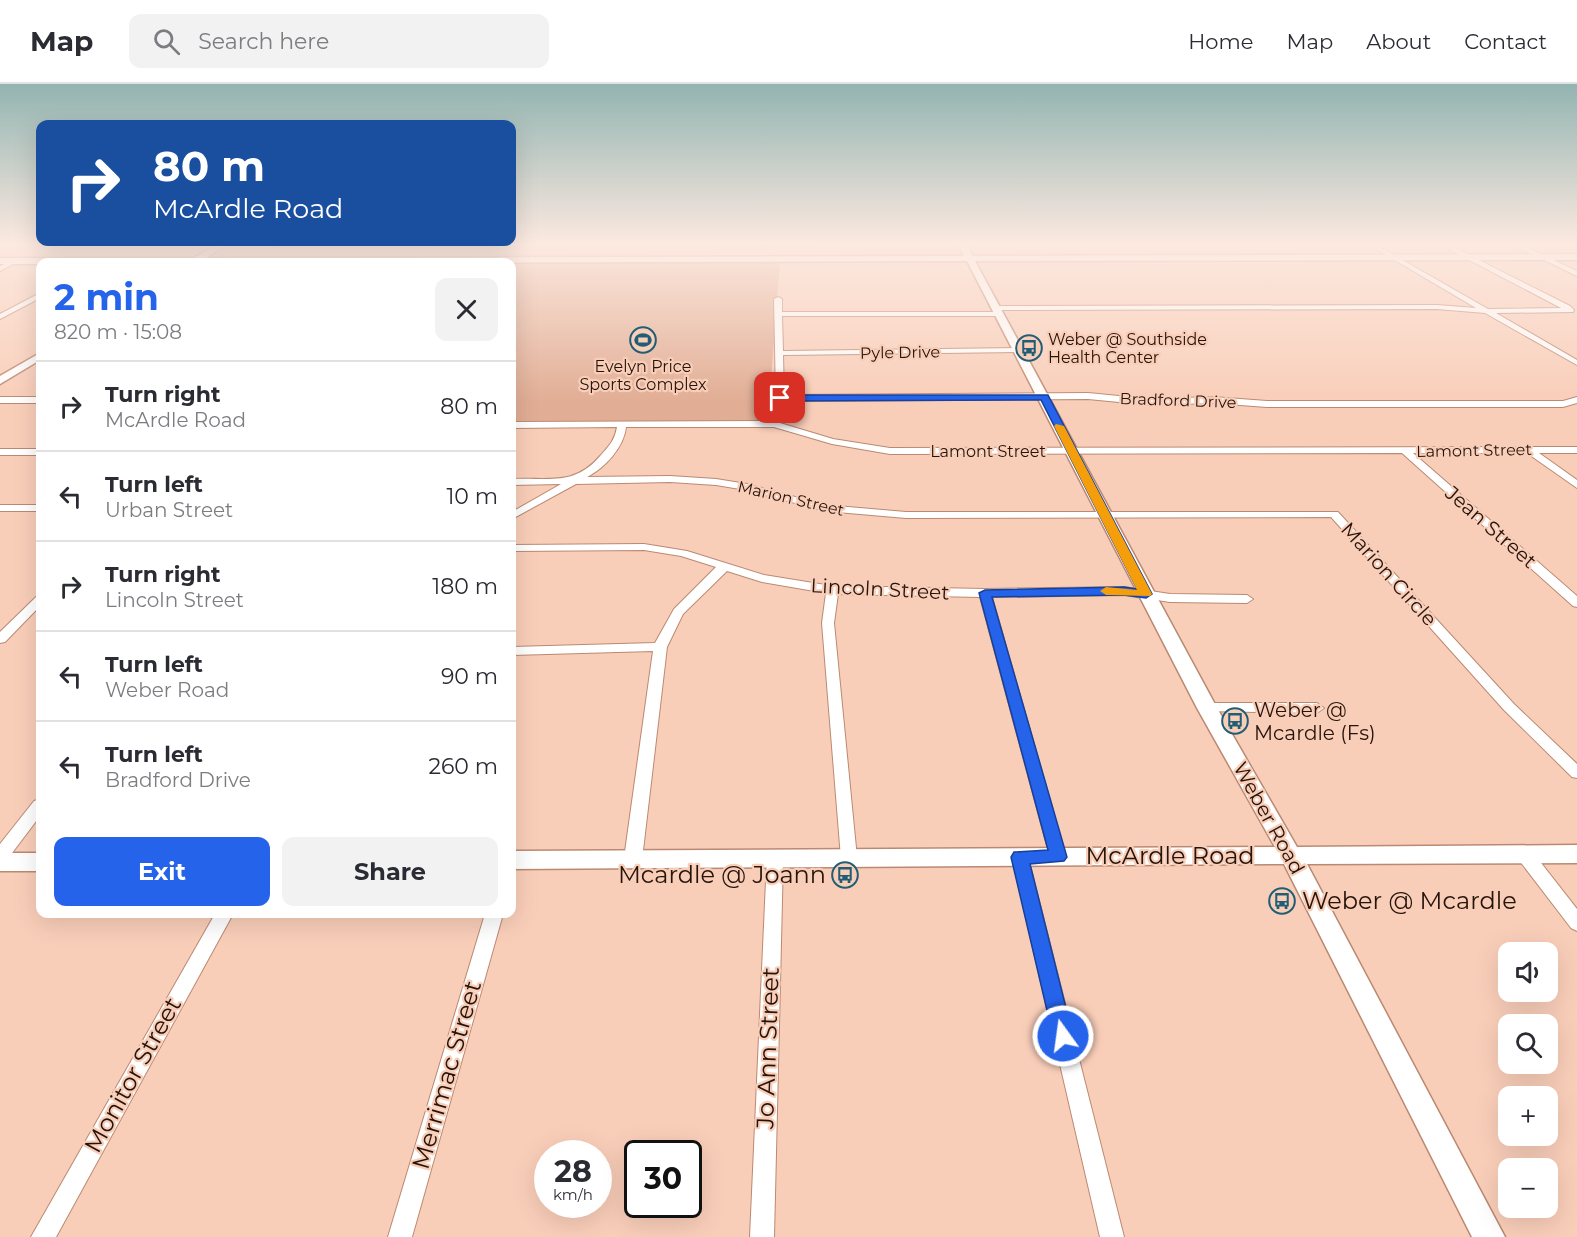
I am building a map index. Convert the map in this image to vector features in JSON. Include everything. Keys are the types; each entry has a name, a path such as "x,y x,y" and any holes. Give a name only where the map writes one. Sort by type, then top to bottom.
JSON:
{"main road":[{"name":"Weber Road","path":"989,296 1045,397 1207,708 1291,856 1489,1237"},
{"path":"0,381 36,358"},
{"name":"McArdle Road","path":"516,860 1577,854"},
{"path":"0,862 36,862"}],"street":[{"path":"1461,296 1577,363"},
{"path":"1542,296 1574,312"},
{"path":"0,317 36,298"},
{"path":"775,424 780,398 778,299"},
{"path":"778,314 1437,307 1488,311 1574,312"},
{"name":"Pyle Drive","path":"780,353 1020,350"},
{"name":"Bradford Drive","path":"780,398 1088,396 1150,402 1213,400 1267,404 1551,404 1577,400"},
{"path":"0,400 36,400"},
{"name":"Lamont Street","path":"516,425 775,424 812,437 857,448 890,451 1577,450"},
{"path":"516,514 595,470 620,439 622,425"},
{"path":"1529,450 1577,485"},
{"name":"Jean Street","path":"1406,451 1577,603"},
{"path":"0,452 36,452"},
{"name":"Marion Street","path":"516,482 670,479 747,487 825,508 864,513 1106,515"},
{"path":"0,508 36,508"},
{"name":"Marion Circle","path":"1106,515 1334,514 1509,707 1577,773"},
{"name":"Lincoln Street","path":"516,548 644,547 683,553 762,578 832,590 985,593 1124,591 1170,598 1247,599"},
{"path":"633,859 660,647 667,626 678,611 726,565"},
{"path":"832,590 828,623 849,858"},
{"path":"985,593 1058,857"},
{"path":"0,639 36,604"},
{"path":"516,651 660,647"},
{"path":"1207,708 1317,708"},
{"path":"0,856 36,810"},
{"path":"1526,855 1577,923"},
{"path":"1020,857 1112,1237"},
{"name":"Jo Ann Street","path":"762,1237 775,858"},
{"name":"Monitor Street","path":"43,1237 222,918"},
{"name":"Merrimac Street","path":"400,1237 493,918"}],"shaded area":[{"name":"Evelyn Price Sports Complex","path":"516,296 777,296 768,418 762,421 516,422"}],"slow traffic":[{"path":"1059,426 1146,594 1106,591"}],"place":[{"name":"Evelyn Price Sports Complex","path":"643,340"},
{"name":"Weber @ Southside Health Center","path":"1029,348"},
{"name":"Weber @ Mcardle (Fs)","path":"1235,721"},
{"name":"Mcardle @ Joann","path":"845,875"},
{"name":"Weber @ Mcardle","path":"1282,901"}],"route":[{"path":"780,398 1045,397 1146,594 1124,591 985,593 1058,857 1020,857 1063,1036"}]}
